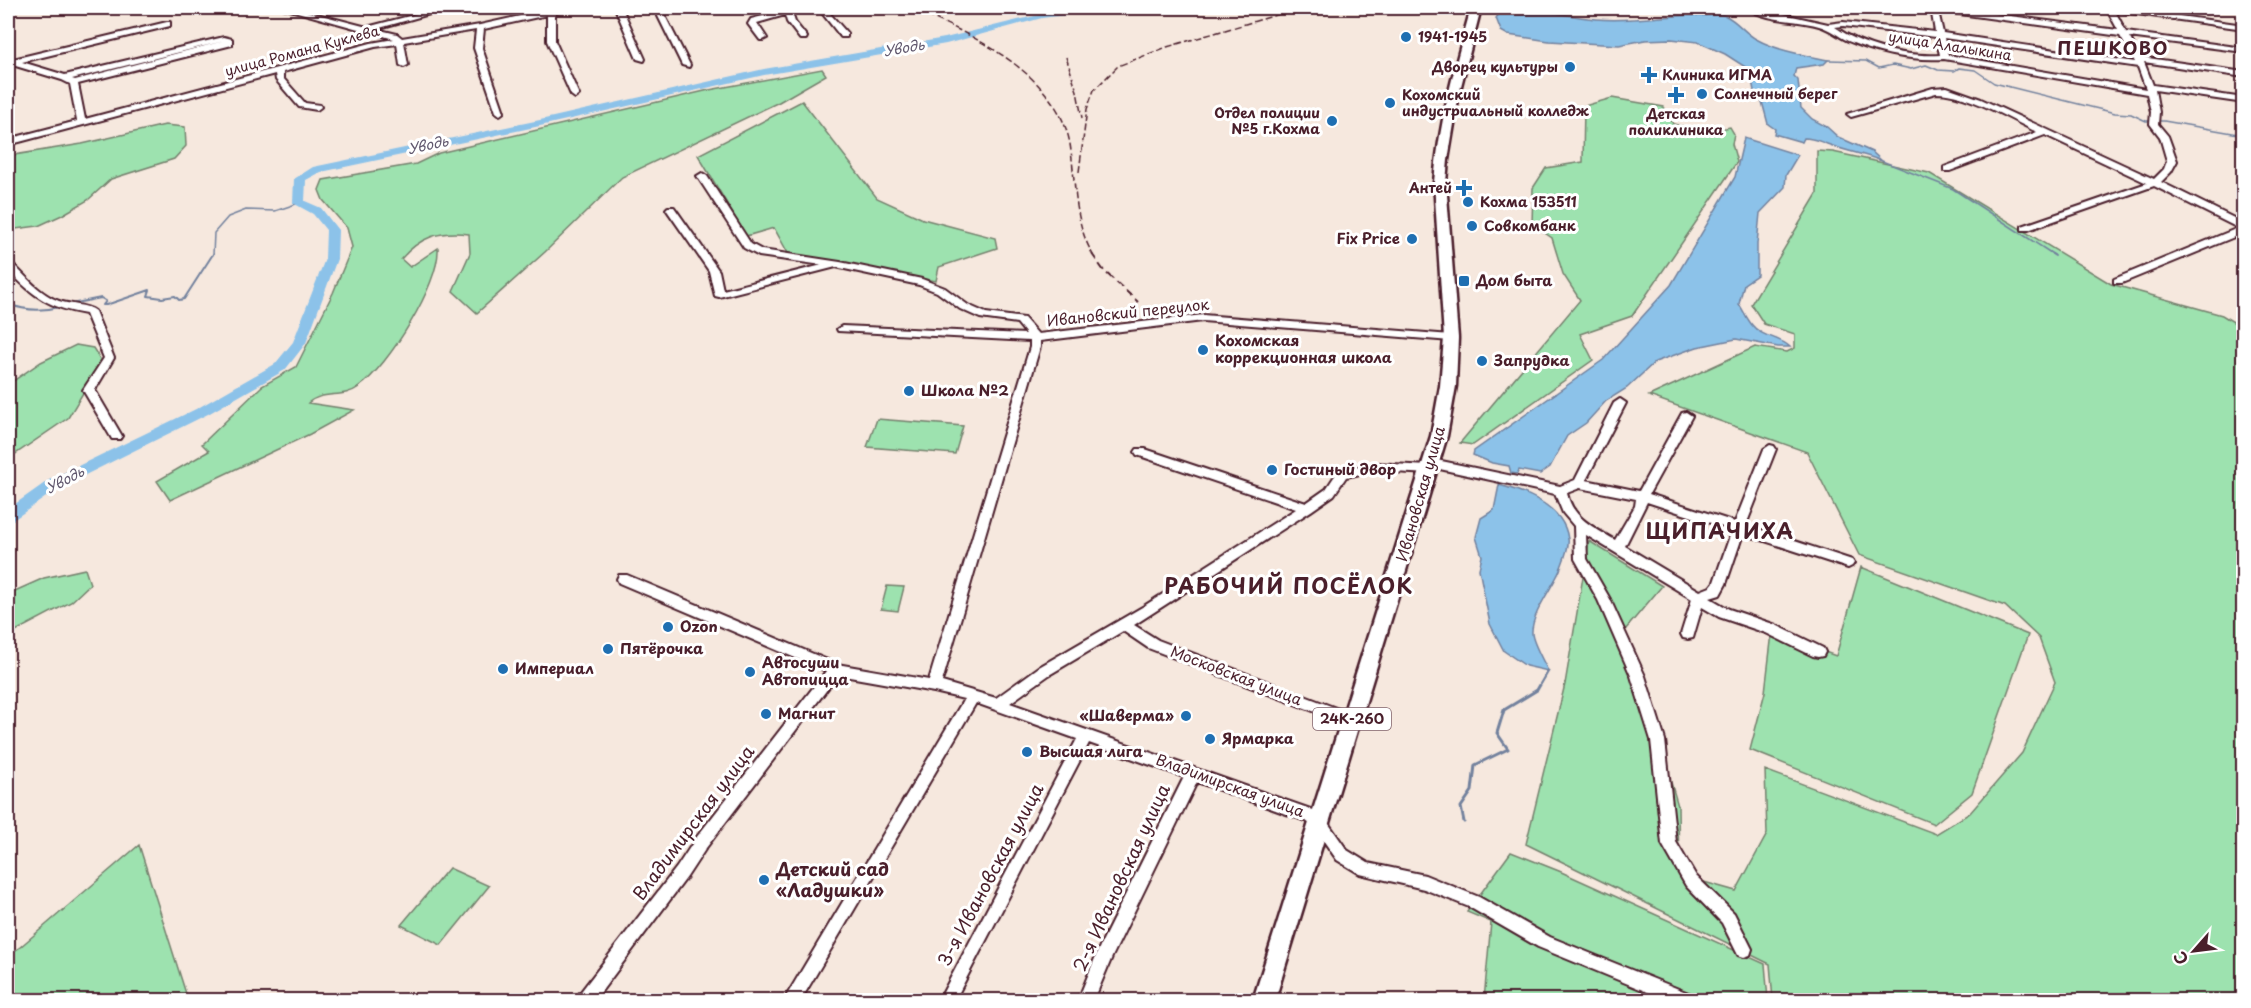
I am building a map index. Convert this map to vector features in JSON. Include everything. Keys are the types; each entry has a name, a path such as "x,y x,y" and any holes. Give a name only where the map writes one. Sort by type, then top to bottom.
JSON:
{"main road":[{"name":"Ивановская улица","path":"1264,1000 1431,467 1448,387 1451,338 1440,182 1441,158 1448,116 1476,8"}],"street":[{"path":"287,8 394,36 400,40 404,65"},
{"path":"369,29 447,8"},
{"name":"улица Романа Куклева","path":"8,142 400,40 480,27 567,8"},
{"path":"618,8 641,59"},
{"path":"657,8 686,65"},
{"path":"763,38 752,24 754,21 786,9 802,8"},
{"path":"821,8 844,35"},
{"name":"улица Алалыкина","path":"1751,8 1767,14 1828,26 1850,38 1886,50 2151,90 2244,101"},
{"path":"1944,57 1935,8 2244,50"},
{"path":"2025,228 2155,183 2168,170 2172,161 2164,136 2153,122 2155,112 2151,90 2140,62 2109,8"},
{"path":"2109,8 2244,27"},
{"path":"786,9 791,22 803,37"},
{"path":"551,10 549,20 551,41 574,95"},
{"path":"10,61 167,24"},
{"path":"1828,26 1843,24 1940,34 2244,75"},
{"path":"480,27 478,48 501,112"},
{"path":"65,78 114,69 204,47"},
{"path":"10,61 65,78 74,83 114,69"},
{"path":"279,70 279,78 302,105 317,107"},
{"path":"74,83 81,122"},
{"path":"1851,114 1936,90 1947,90 1978,101 2155,183 2244,228"},
{"path":"1947,169 2044,132"},
{"path":"702,176 747,246 759,253 840,265 922,282 941,290 964,307 984,316 1020,320 1035,338 1035,346 934,686"},
{"path":"671,209 714,271 719,294 840,265"},
{"path":"2118,281 2244,228"},
{"path":"8,265 39,297 66,309 90,312 110,358 106,368 93,381 89,390 116,436"},
{"name":"Ивановский переулок","path":"842,329 1035,338 1203,318 1451,338"},
{"path":"1579,483 1620,403"},
{"path":"1618,548 1641,506 1642,496 1686,416"},
{"path":"1699,597 1715,591 1720,584 1738,528 1770,449"},
{"path":"1141,452 1307,508"},
{"path":"998,705 1023,682 1124,625 1307,508 1330,492 1342,474 1348,472 1393,466 1431,467 1485,475 1561,491 1579,483 1642,496 1848,563"},
{"path":"1561,491 1562,500 1580,525 1699,597 1708,606 1741,621 1771,629 1818,652"},
{"path":"1580,525 1581,559 1604,598 1638,676 1658,740 1670,844 1691,881 1728,918 1744,949"},
{"name":"Владимирская улица","path":"623,579 835,669 934,686 973,696 1194,773 1311,816 1319,822"},
{"path":"1688,634 1699,597"},
{"name":"Московская улица","path":"1124,625 1153,644 1352,720"},
{"name":"Владимирская улица","path":"585,1000 682,872 701,843 835,669"},
{"path":"792,1000 973,696"},
{"name":"3-я Ивановская улица","path":"947,1000 1086,735"},
{"name":"2-я Ивановская улица","path":"1086,1000 1106,952 1194,773"},
{"path":"1319,822 1342,855 1365,869 1425,882 1474,902 1544,942 1684,1000"}],"green space":[{"path":"822,69 826,75 779,102 622,177 545,252 477,313 453,291 470,253 469,234 440,234 423,240 401,259 410,267 438,248 436,263 422,302 397,343 384,361 359,387 346,393 320,397 308,403 354,410 310,434 170,500 157,481 209,451 202,444 262,386 296,367 333,293 352,247 347,228 323,200 319,190 323,180 416,164 439,153 709,90"},
{"path":"1612,98 1664,107 1673,124 1706,132 1730,127 1734,134 1732,144 1737,162 1632,316 1580,334 1593,360 1473,445 1460,443 1580,300 1563,274 1552,238 1532,224 1533,188 1546,168 1583,162 1584,106"},
{"path":"802,101 877,198 923,219 995,238 997,248 939,267 936,281 788,253 774,228 746,236 698,155"},
{"path":"165,125 185,127 186,146 174,159 111,179 88,200 38,226 8,230 8,156 82,144"},
{"path":"1817,151 1833,152 1929,173 2111,284 2222,315 2243,328 2243,1000 1773,1000 1770,964 1526,844 1565,684 1589,541 1662,586 1620,636 1650,711 1678,806 1679,875 1736,891 1767,834 1765,770 1936,834 1970,813 2022,753 2055,682 2039,638 2005,606 1859,555 1807,452 1649,396 1755,347 1787,352 1795,348 1795,334 1764,324 1751,304 1817,194"},
{"path":"76,345 93,348 100,359 95,373 68,418 8,459 9,384 41,362"},
{"path":"877,419 963,426 955,454 867,447"},
{"path":"1861,567 2028,635 1972,793 1934,824 1750,750 1765,692 1772,633 1836,656"},
{"path":"85,569 90,584 71,602 8,635 8,594 44,578"},
{"path":"887,586 904,587 898,611 881,609"},
{"path":"139,845 188,1000 8,1000 8,955"},
{"path":"1511,852 1559,871 1765,964 1768,1000 1484,1000 1491,922 1467,912"},
{"path":"449,868 489,886 441,945 401,925"}],"water":[{"path":"1503,8 1608,20 1715,14 1726,16 1752,36 1773,47 1828,60 1824,64 1796,68 1794,76 1798,80 1801,108 1812,119 1827,127 1838,137 1872,152 1882,161 1813,139 1804,138 1802,142 1774,134 1775,129 1768,124 1761,98 1754,91 1750,70 1725,54 1698,42 1671,39 1645,40 1619,45 1549,41 1508,35 1501,31 1496,18"},
{"path":"1744,138 1798,155 1786,175 1785,187 1760,213 1757,275 1744,284 1739,304 1756,329 1790,347 1736,339 1697,347 1655,362 1627,388 1606,401 1586,423 1567,436 1550,467 1540,474 1519,470 1517,474 1511,473 1509,466 1492,463 1473,455 1474,451 1603,360 1671,285 1735,177"},
{"path":"1499,485 1532,497 1552,510 1565,528 1568,539 1560,570 1539,609 1533,626 1534,641 1548,671 1526,666 1504,651 1490,624 1479,569 1482,556 1476,537 1481,518 1494,510"}],"waterway":[{"name":"Уводь","path":"8,516 54,484 203,411 280,367 299,343 331,259 332,230 317,211 299,203 300,179 317,169 540,123 764,72 946,41 1042,15 1062,13 1074,8"},
{"path":"1828,60 1866,61 1879,68 1893,65 1911,69 1926,65 1938,70 1954,71 1959,68 1975,70 1994,83 2115,113 2131,114 2146,121 2164,121 2244,135"},
{"path":"1882,161 1953,189 2054,255"},
{"path":"213,255 214,233 228,217 246,210 275,211 299,203"},
{"path":"71,304 101,298 106,301 103,305 106,305 150,290 148,296 162,298 175,296 179,300 184,299 213,254"},
{"path":"8,291 12,292 8,293"},
{"path":"8,298 15,299 8,304 21,308 41,310 60,307"},
{"path":"1464,822 1461,807 1472,791 1475,765 1508,749 1497,733 1504,710 1537,690 1548,671"}],"railway":[{"path":"908,8 957,29 1007,58 1048,96 1062,119 1070,144 1076,201 1082,228 1093,255"},
{"path":"1079,172 1087,109 1094,90 1118,66 1167,47 1300,8"},
{"path":"1066,57 1077,91 1082,118"},
{"path":"1092,254 1104,271 1138,302"}],"place":[{"name":"1941-1945","path":"1406,37"},
{"name":"Дворец культуры","path":"1570,67"},
{"name":"Клиника ИГМА","path":"1649,75"},
{"name":"Солнечный берег","path":"1702,94"},
{"name":"Детская поликлиника","path":"1676,95"},
{"name":"Кохомский индустриальный колледж","path":"1390,103"},
{"name":"Отдел полиции №5 г.Кохма","path":"1332,121"},
{"name":"Антей","path":"1464,188"},
{"name":"Кохма 153511","path":"1468,202"},
{"name":"Совкомбанк","path":"1472,226"},
{"name":"Fix Price","path":"1412,239"},
{"name":"Дом быта","path":"1464,281"},
{"name":"Кохомская коррекционная школа","path":"1203,350"},
{"name":"Запрудка","path":"1482,361"},
{"name":"Школа №2","path":"909,391"},
{"name":"Гостиный двор","path":"1272,470"},
{"name":"Ozon","path":"668,627"},
{"name":"Пятёрочка","path":"608,649"},
{"name":"Империал","path":"503,669"},
{"name":"Автосуши Автопицца","path":"750,672"},
{"name":"Магнит","path":"766,714"},
{"name":"«Шаверма»","path":"1186,716"},
{"name":"Ярмарка","path":"1210,739"},
{"name":"Высшая лига","path":"1027,752"},
{"name":"Детский сад «Ладушки»","path":"764,880"}],"district":[{"name":"ПЕШКОВО","path":"2113,49"},
{"name":"ЩИПАЧИХА","path":"1720,532"},
{"name":"РАБОЧИЙ ПОСЁЛОК","path":"1289,587"}]}
